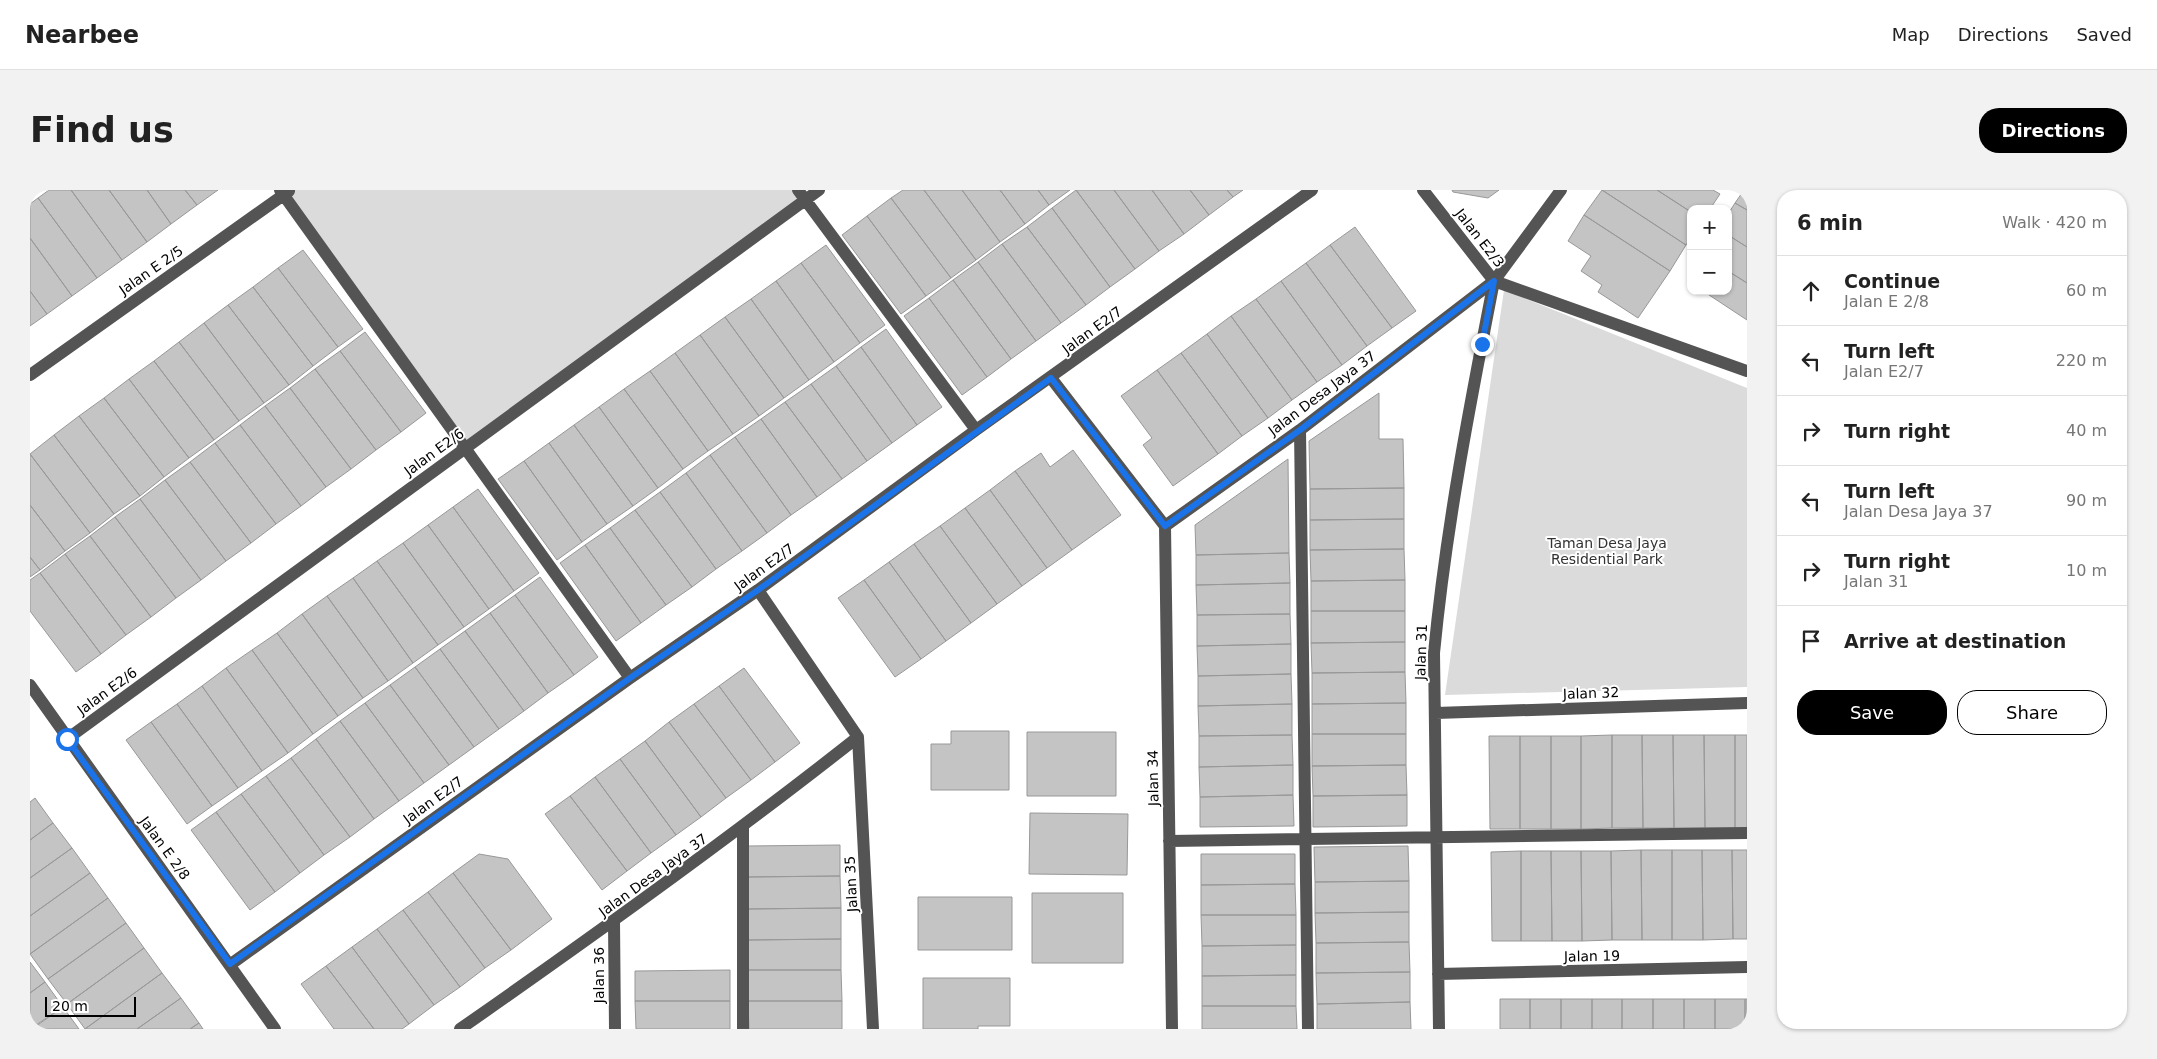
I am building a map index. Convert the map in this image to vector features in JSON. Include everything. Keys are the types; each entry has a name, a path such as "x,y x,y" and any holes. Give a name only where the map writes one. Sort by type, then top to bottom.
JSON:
{"street":[{"name":"Jalan E2/6","path":"67,739 466,448 802,195 819,190"},
{"name":"Jalan E2/7","path":"230,964 630,678 758,590 976,430 1312,190"},
{"name":"Jalan E2/3","path":"1423,190 1494,281"},
{"path":"1560,190 1494,281 1747,371"},
{"path":"284,191 630,678"},
{"name":"Jalan E 2/5","path":"30,375 284,191"},
{"path":"802,195 976,430"},
{"name":"Jalan Desa Jaya 37","path":"1165,526 1300,430 1494,281"},
{"name":"Jalan 31","path":"1439,1029 1438,837 1434,653 1440,593 1460,453 1494,281"},
{"path":"1051,378 1165,526"},
{"path":"1300,430 1308,1029"},
{"name":"Jalan 34","path":"1165,526 1172,1029"},
{"path":"758,590 858,738"},
{"name":"Jalan E 2/8","path":"30,685 275,1029"},
{"name":"Jalan 32","path":"1436,713 1747,703"},
{"name":"Jalan Desa Jaya 37","path":"460,1029 614,922 742,828 858,738"},
{"name":"Jalan 35","path":"858,738 873,1029"},
{"path":"742,828 743,1029"},
{"path":"1169,841 1747,833"},
{"name":"Jalan 36","path":"614,922 615,1029"},
{"name":"Jalan 19","path":"1438,974 1747,967"},
{"path":"480,1015 480,1029"}],"green space":[{"path":"290,190 798,190 805,200 466,448 283,194"},
{"name":"Taman Desa Jaya Residential Park","path":"1504,290 1747,388 1747,687 1445,695"}],"building":[{"path":"49,190 71,190 122,260 97,278 38,198"},
{"path":"71,190 109,190 147,242 122,260"},
{"path":"109,190 147,190 171,224 147,242"},
{"path":"147,190 185,190 197,205 171,224"},
{"path":"185,190 218,190 197,205"},
{"path":"903,190 924,190 976,260 951,278 891,198"},
{"path":"924,190 962,190 1000,242 976,260"},
{"path":"962,190 1000,190 1025,224 1000,242"},
{"path":"1000,190 1038,190 1049,205 1025,224"},
{"path":"1038,190 1070,190 1049,205"},
{"path":"1076,190 1114,190 1159,251 1135,269"},
{"path":"1076,190 1135,269 1110,287 1052,208"},
{"path":"1114,190 1152,190 1184,234 1159,251"},
{"path":"1152,190 1190,190 1209,215 1184,234"},
{"path":"1190,190 1227,190 1233,197 1209,215"},
{"path":"1227,190 1243,190 1233,197"},
{"path":"1452,190 1499,190 1488,198 1453,192"},
{"path":"1602,190 1686,245 1670,271 1584,215"},
{"path":"1602,190 1657,190 1687,209 1686,245"},
{"path":"1657,190 1713,190 1720,194 1713,205 1687,205 1687,209"},
{"path":"1744,190 1747,190 1747,210 1735,203"},
{"path":"38,198 97,278 72,296 30,238 30,204"},
{"path":"891,198 951,278 926,296 867,216"},
{"path":"1735,203 1747,210 1747,247 1732,238 1732,208"},
{"path":"1052,208 1110,287 1086,305 1027,227"},
{"path":"1584,215 1670,271 1638,318 1598,292 1602,285 1581,271 1591,256 1568,241"},
{"path":"867,216 926,296 901,314 842,235"},
{"path":"1027,227 1086,305 1061,323 1002,244"},
{"path":"1355,227 1416,311 1392,328 1330,245"},
{"path":"30,238 72,296 47,314 30,291"},
{"path":"1732,238 1747,247 1747,283 1732,274"},
{"path":"1002,244 1061,323 1036,341 978,262"},
{"path":"826,245 885,325 860,343 801,263"},
{"path":"1330,245 1392,328 1367,346 1306,263"},
{"path":"303,250 363,329 338,347 278,268"},
{"path":"978,262 1036,341 1011,359 953,280"},
{"path":"801,263 860,343 834,362 776,281"},
{"path":"1306,263 1367,346 1342,365 1281,281"},
{"path":"278,268 338,347 313,366 253,287"},
{"path":"1732,274 1747,283 1747,320 1709,295 1732,295"},
{"path":"953,280 1011,359 987,377 929,298"},
{"path":"776,281 834,362 809,380 751,299"},
{"path":"1281,281 1342,365 1317,382 1256,299"},
{"path":"253,287 313,366 289,385 228,305"},
{"path":"30,291 47,314 30,326"},
{"path":"929,298 987,377 962,395 904,316"},
{"path":"751,299 809,380 784,398 725,317"},
{"path":"1256,299 1317,382 1292,400 1231,316"},
{"path":"228,305 289,385 264,403 204,323"},
{"path":"1231,316 1292,400 1268,418 1207,334"},
{"path":"725,317 784,398 759,416 700,335"},
{"path":"204,323 264,403 239,421 179,342"},
{"path":"886,329 942,407 917,425 861,347"},
{"path":"365,332 426,413 401,432 340,351"},
{"path":"1207,334 1268,418 1242,436 1181,353"},
{"path":"700,335 759,416 733,434 675,353"},
{"path":"179,342 239,421 214,440 154,361"},
{"path":"861,347 917,425 892,443 836,366"},
{"path":"340,351 401,432 376,450 315,369"},
{"path":"675,353 733,434 708,451 650,371"},
{"path":"1181,353 1242,436 1218,454 1157,370"},
{"path":"154,361 214,440 189,458 129,379"},
{"path":"836,366 892,443 867,461 811,384"},
{"path":"315,369 376,450 351,469 290,388"},
{"path":"1157,370 1218,454 1173,486 1143,445 1152,438 1121,396"},
{"path":"650,371 708,451 683,469 624,389"},
{"path":"129,379 189,458 164,477 104,398"},
{"path":"811,384 867,461 842,479 785,402"},
{"path":"290,388 351,469 326,487 265,406"},
{"path":"624,389 683,469 658,488 599,407"},
{"path":"1379,393 1379,439 1403,439 1404,488 1310,489 1309,441"},
{"path":"104,398 164,477 140,496 79,416"},
{"path":"785,402 842,479 817,497 761,419"},
{"path":"265,406 326,487 301,506 240,425"},
{"path":"599,407 658,488 633,506 574,425"},
{"path":"79,416 140,496 114,514 54,435"},
{"path":"761,419 817,497 791,515 735,437"},
{"path":"240,425 301,506 276,524 215,443"},
{"path":"574,425 633,506 607,524 549,443"},
{"path":"54,435 114,514 90,533 30,454"},
{"path":"735,437 791,515 767,533 710,455"},
{"path":"215,443 276,524 251,543 190,462"},
{"path":"549,443 607,524 582,542 524,461"},
{"path":"1073,450 1121,515 1072,550 1015,471 1041,453 1050,467"},
{"path":"30,454 90,533 65,551 30,505"},
{"path":"710,455 767,533 742,551 686,473"},
{"path":"1288,459 1289,553 1196,555 1195,525"},
{"path":"524,461 582,542 557,560 498,479"},
{"path":"190,462 251,543 226,561 165,480"},
{"path":"1015,471 1072,550 1047,568 990,490"},
{"path":"686,473 742,551 716,569 660,492"},
{"path":"165,480 226,561 201,580 140,499"},
{"path":"1404,488 1404,519 1310,520 1310,489"},
{"path":"478,489 539,573 514,591 453,507"},
{"path":"990,490 1047,568 1022,586 965,508"},
{"path":"660,492 716,569 692,587 635,510"},
{"path":"140,499 201,580 176,598 115,517"},
{"path":"30,505 65,551 40,570 30,557"},
{"path":"453,507 514,591 489,609 428,525"},
{"path":"965,508 1022,586 997,604 940,526"},
{"path":"635,510 692,587 666,605 610,528"},
{"path":"115,517 176,598 151,617 90,536"},
{"path":"1404,519 1404,549 1310,550 1310,520"},
{"path":"428,525 489,609 464,627 403,543"},
{"path":"940,526 997,604 971,623 914,544"},
{"path":"610,528 666,605 641,623 585,545"},
{"path":"90,536 151,617 126,635 65,554"},
{"path":"403,543 464,627 438,645 377,561"},
{"path":"914,544 971,623 946,641 889,562"},
{"path":"585,545 641,623 616,641 560,563"},
{"path":"1404,549 1405,580 1311,581 1310,550"},
{"path":"1289,553 1290,583 1196,585 1196,555"},
{"path":"65,554 126,635 101,654 40,573"},
{"path":"30,557 40,570 30,577"},
{"path":"377,561 438,645 413,663 353,578"},
{"path":"889,562 946,641 921,659 864,580"},
{"path":"40,573 101,654 76,672 30,611 30,580"},
{"path":"540,577 598,657 574,675 515,595"},
{"path":"353,578 413,663 388,681 327,596"},
{"path":"864,580 921,659 895,677 838,598"},
{"path":"1405,580 1405,611 1311,611 1311,581"},
{"path":"1290,583 1290,614 1197,615 1196,585"},
{"path":"515,595 574,675 548,693 490,613"},
{"path":"327,596 388,681 363,698 302,614"},
{"path":"1311,611 1405,611 1405,642 1311,643"},
{"path":"490,613 548,693 524,711 465,631"},
{"path":"302,614 363,698 338,716 277,633"},
{"path":"1290,614 1291,644 1197,646 1197,615"},
{"path":"465,631 524,711 499,729 440,649"},
{"path":"277,633 338,716 313,734 252,650"},
{"path":"1405,642 1405,672 1312,673 1311,643"},
{"path":"1291,644 1291,674 1198,676 1197,646"},
{"path":"440,649 499,729 474,747 415,667"},
{"path":"252,650 313,734 288,753 226,668"},
{"path":"415,667 474,747 449,765 390,685"},
{"path":"226,668 288,753 262,771 202,686"},
{"path":"744,668 800,743 775,762 719,686"},
{"path":"1405,672 1406,703 1312,704 1312,673"},
{"path":"1291,674 1292,704 1198,706 1198,676"},
{"path":"390,685 449,765 424,783 365,703"},
{"path":"202,686 262,771 238,788 177,704"},
{"path":"719,686 775,762 751,780 694,704"},
{"path":"365,703 424,783 399,801 340,721"},
{"path":"1406,703 1406,734 1312,734 1312,704"},
{"path":"177,704 238,788 212,806 151,722"},
{"path":"694,704 751,780 726,798 669,722"},
{"path":"1292,704 1292,735 1199,736 1198,706"},
{"path":"340,721 399,801 374,819 316,739"},
{"path":"151,722 212,806 187,824 126,740"},
{"path":"669,722 726,798 701,817 645,741"},
{"path":"951,731 1009,731 1009,790 931,790 931,744 951,744"},
{"path":"1027,732 1116,732 1116,796 1027,796"},
{"path":"1312,734 1406,734 1406,765 1312,766"},
{"path":"1292,735 1293,765 1199,767 1199,736"},
{"path":"1612,735 1612,828 1581,829 1581,736"},
{"path":"1612,735 1642,735 1643,828 1612,828"},
{"path":"1642,735 1673,735 1674,828 1643,828"},
{"path":"1673,735 1704,735 1705,828 1674,828"},
{"path":"1704,735 1735,735 1735,828 1705,828"},
{"path":"1735,735 1747,735 1747,828 1735,828"},
{"path":"1489,736 1520,736 1520,829 1490,829"},
{"path":"1520,736 1551,736 1551,829 1520,829"},
{"path":"1551,736 1581,736 1581,829 1551,829"},
{"path":"316,739 374,819 350,837 291,758"},
{"path":"645,741 701,817 676,835 620,759"},
{"path":"291,758 350,837 324,855 266,776"},
{"path":"620,759 676,835 651,853 595,777"},
{"path":"1293,765 1293,795 1200,797 1199,767"},
{"path":"1406,765 1407,795 1313,796 1312,766"},
{"path":"266,776 324,855 300,873 241,794"},
{"path":"595,777 651,853 627,871 570,796"},
{"path":"241,794 300,873 275,892 216,812"},
{"path":"1293,795 1294,826 1200,827 1200,797"},
{"path":"1407,795 1407,826 1313,827 1313,796"},
{"path":"570,796 627,871 602,890 545,814"},
{"path":"35,798 53,823 30,840 30,802"},
{"path":"216,812 275,892 250,910 191,830"},
{"path":"1030,813 1128,814 1127,875 1029,874"},
{"path":"53,823 72,848 30,878 30,840"},
{"path":"840,845 840,876 747,877 747,846"},
{"path":"1408,846 1409,881 1315,882 1314,847"},
{"path":"72,848 90,873 30,916 30,878"},
{"path":"1641,850 1672,850 1672,940 1642,940"},
{"path":"1641,850 1642,940 1612,940 1611,851"},
{"path":"1672,850 1702,850 1703,940 1672,940"},
{"path":"1702,850 1732,850 1733,939 1703,940"},
{"path":"1732,850 1747,850 1747,939 1733,939"},
{"path":"1521,851 1551,851 1552,941 1521,941"},
{"path":"1521,851 1521,941 1492,941 1491,852"},
{"path":"1551,851 1581,851 1582,941 1552,941"},
{"path":"1581,851 1611,851 1612,940 1582,941"},
{"path":"479,854 508,859 552,919 511,950 453,873"},
{"path":"1201,854 1295,854 1295,884 1201,885"},
{"path":"90,873 108,898 30,954 30,916"},
{"path":"453,873 511,950 485,968 428,892"},
{"path":"840,876 841,908 747,909 747,877"},
{"path":"1409,881 1409,912 1315,913 1315,882"},
{"path":"1295,884 1296,915 1201,915 1201,885"},
{"path":"428,892 485,968 460,987 403,910"},
{"path":"1032,893 1123,893 1123,963 1032,963"},
{"path":"918,897 1012,897 1012,950 918,950"},
{"path":"108,898 126,923 48,979 30,954"},
{"path":"841,908 841,939 748,940 747,909"},
{"path":"403,910 460,987 434,1005 377,929"},
{"path":"1409,912 1409,942 1316,943 1315,913"},
{"path":"1201,915 1296,915 1296,945 1202,946"},
{"path":"126,923 144,948 67,1004 48,979"},
{"path":"377,929 434,1005 409,1024 352,947"},
{"path":"841,939 841,970 748,970 748,940"},
{"path":"1409,942 1410,972 1316,973 1316,943"},
{"path":"1296,945 1296,975 1202,976 1202,946"},
{"path":"352,947 409,1024 402,1029 374,1029 326,966"},
{"path":"144,948 162,973 85,1029 67,1004"},
{"path":"30,962 45,982 30,993"},
{"path":"326,966 374,1029 334,1029 301,984"},
{"path":"730,970 730,1001 635,1001 635,971"},
{"path":"748,970 841,970 842,1001 748,1001"},
{"path":"1410,972 1410,1002 1317,1004 1316,973"},
{"path":"162,973 181,998 137,1029 85,1029"},
{"path":"1296,975 1296,1006 1202,1006 1202,976"},
{"path":"923,978 1010,978 1010,1026 978,1026 978,1029 923,1029"},
{"path":"45,982 63,1007 30,1029 30,993"},
{"path":"181,998 199,1023 190,1029 137,1029"},
{"path":"1500,999 1530,999 1530,1029 1500,1029"},
{"path":"1530,999 1561,999 1561,1029 1530,1029"},
{"path":"1561,999 1592,999 1592,1029 1561,1029"},
{"path":"1592,999 1622,999 1622,1029 1592,1029"},
{"path":"1622,999 1653,999 1653,1029 1622,1029"},
{"path":"1653,999 1684,999 1684,1029 1653,1029"},
{"path":"1684,999 1715,999 1715,1029 1684,1029"},
{"path":"1715,999 1745,999 1745,1029 1715,1029"},
{"path":"1745,999 1747,999 1747,1029 1745,1029"},
{"path":"635,1001 730,1001 730,1029 636,1029"},
{"path":"748,1001 842,1001 842,1029 749,1029"},
{"path":"1410,1002 1411,1029 1317,1029 1317,1004"},
{"path":"1202,1006 1296,1006 1297,1029 1202,1029"},
{"path":"63,1007 79,1029 32,1029"},
{"path":"199,1023 203,1029 190,1029"}],"route":[{"path":"67,739 230,964 630,678 758,590 976,430 1051,378 1165,526 1300,430 1494,281 1482,344"}]}
